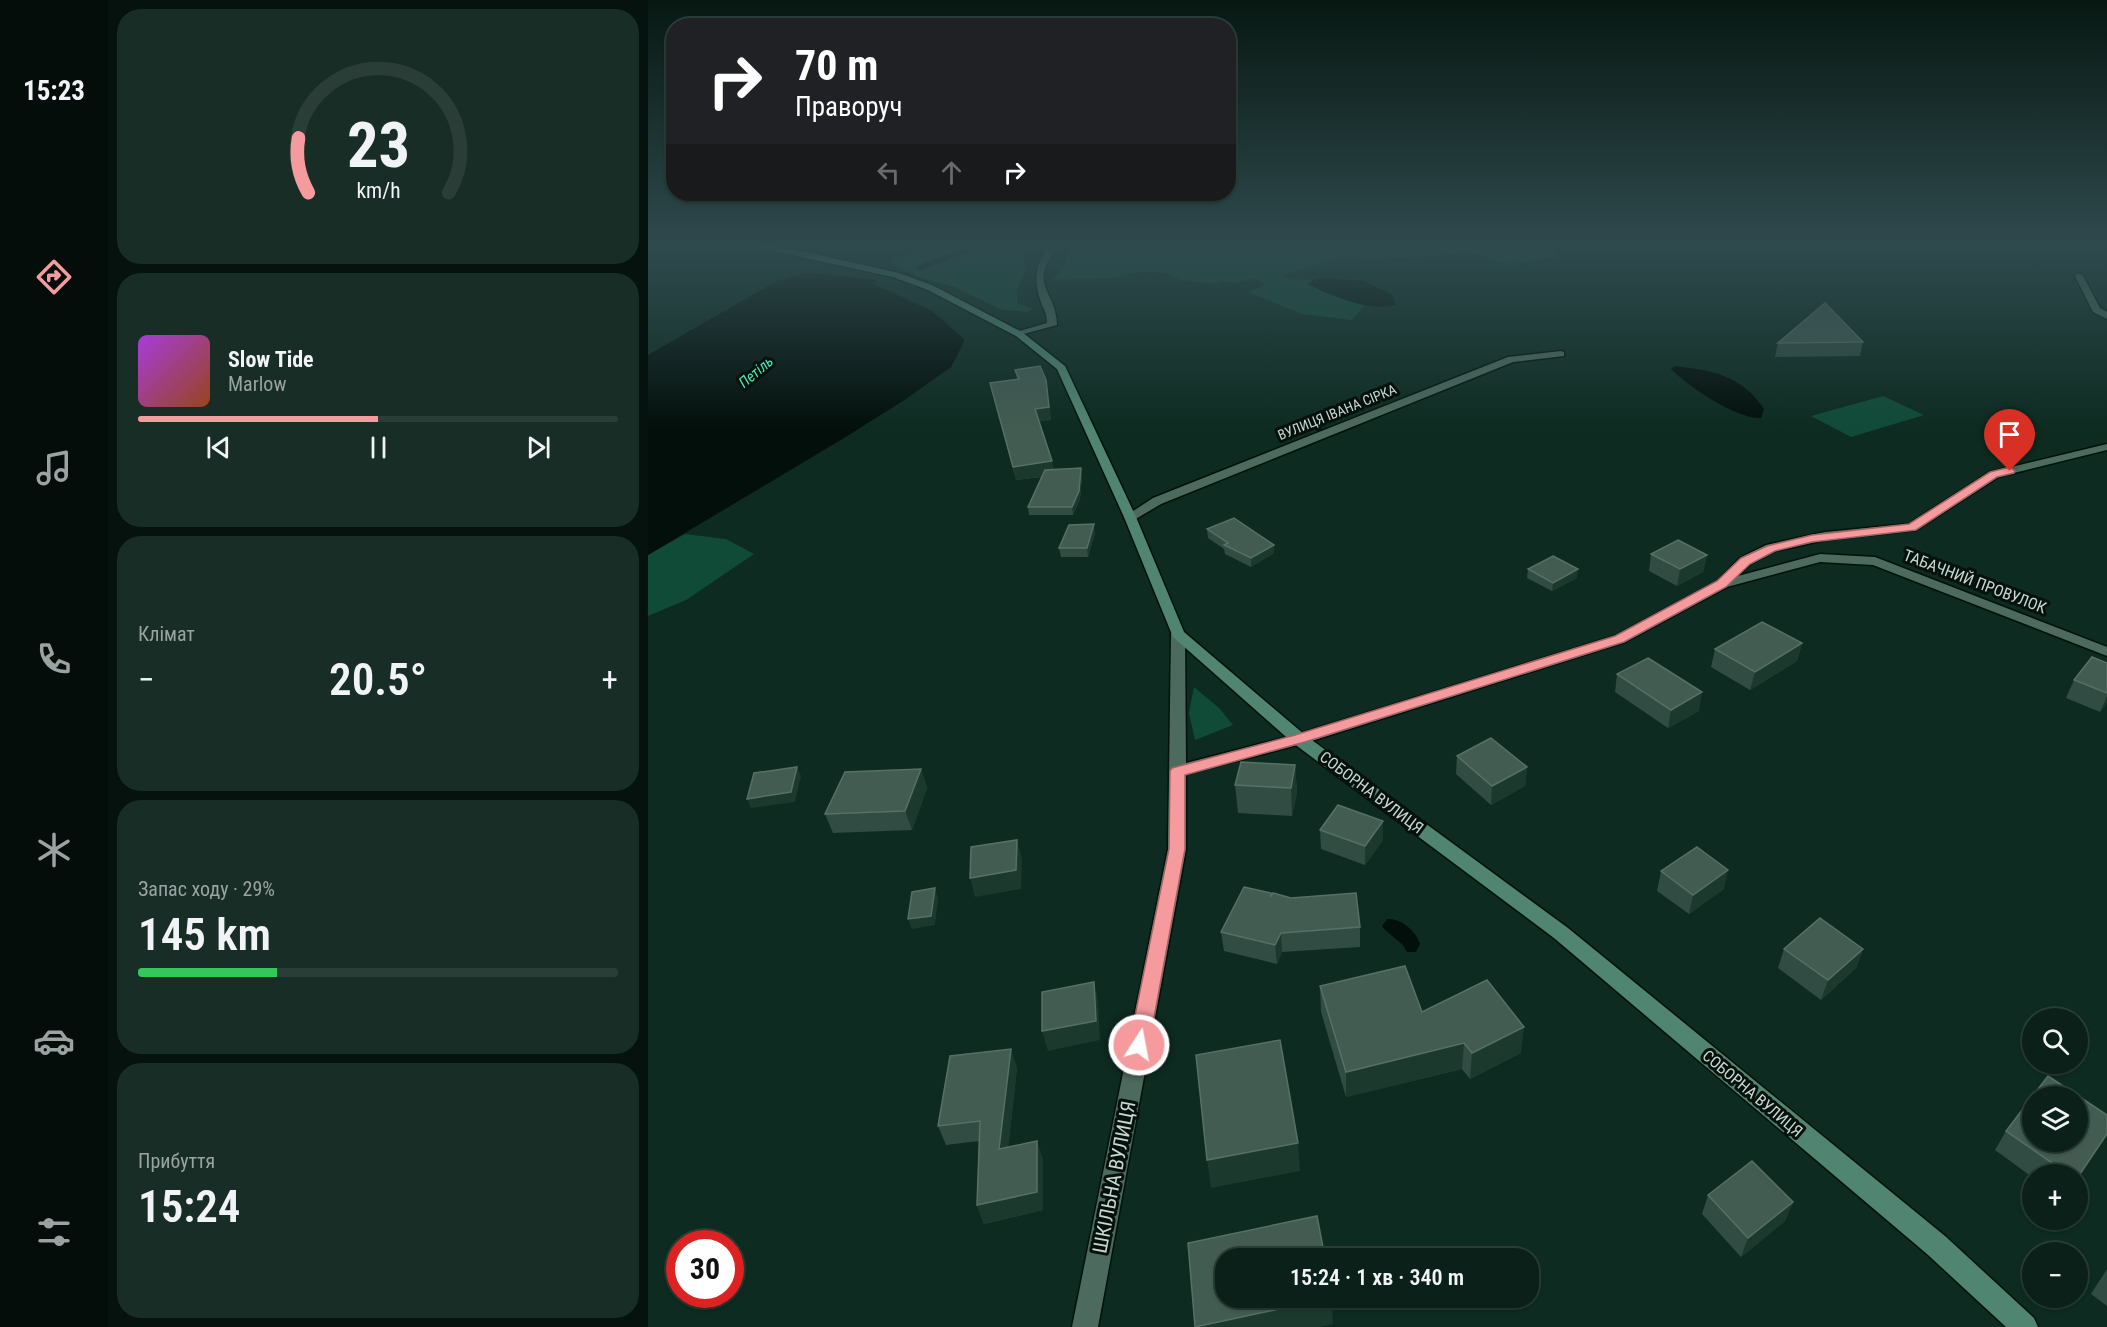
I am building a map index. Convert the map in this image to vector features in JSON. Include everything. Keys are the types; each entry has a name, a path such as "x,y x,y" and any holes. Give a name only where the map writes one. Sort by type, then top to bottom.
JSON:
{"street":[{"name":"СОБОРНА ВУЛИЦЯ","path":"967,307 1019,334 1061,368 1130,517 1178,634 1299,738 1562,933 1936,1245 2025,1327"},
{"path":"1019,334 1052,325 1048,307"},
{"path":"2094,307 2107,316"},
{"name":"ВУЛИЦЯ ІВАНА СІРКА","path":"1130,517 1157,501 1511,359 1561,354"},
{"path":"1177,771 1299,738 1620,639 1722,584 1745,561 1771,548 1816,538 1912,527 1994,474 2107,447"},
{"name":"ТАБАЧНИЙ ПРОВУЛОК","path":"1722,584 1820,558 1875,561 2107,652"},
{"name":"ШКІЛЬНА ВУЛИЦЯ","path":"1085,1327 1177,849 1178,634"}],"green space":[{"path":"996,307 1033,309 1028,312 1003,310"},
{"path":"1285,307 1363,307 1352,320 1302,314"},
{"path":"1883,396 1924,415 1851,437 1811,416"},
{"path":"685,534 726,539 754,554 686,600 648,616 648,555"},
{"path":"1194,687 1219,708 1233,725 1195,740 1189,713"}],"water":[{"name":"Петіль","path":"732,307 923,307 932,311 964,339 951,367 906,399 648,555 648,355"},
{"path":"1675,366 1714,373 1736,382 1746,389 1764,409 1761,418 1739,413 1713,401 1671,369"},
{"path":"1387,919 1403,923 1411,930 1420,944 1416,952 1407,952 1403,945 1384,929 1382,926"}],"building":[{"path":"1820,307 1829,307 1863,342 1778,343"},
{"path":"1040,366 1046,380 1049,407 1035,409 1052,461 1013,467 990,383 1019,379 1015,370"},
{"path":"1081,468 1079,491 1072,507 1028,507 1045,470"},
{"path":"1234,518 1274,545 1251,558 1224,545 1228,543 1207,529"},
{"path":"1094,524 1087,548 1059,548 1069,525"},
{"path":"1678,540 1707,555 1680,569 1651,554"},
{"path":"1553,556 1578,569 1553,583 1528,569"},
{"path":"1762,622 1802,643 1755,672 1715,649"},
{"path":"2092,657 2107,663 2107,693 2074,680"},
{"path":"1648,658 1702,692 1671,710 1617,674"},
{"path":"1491,738 1527,767 1492,786 1457,756"},
{"path":"1241,762 1295,765 1291,788 1235,785"},
{"path":"797,767 791,792 747,799 754,773"},
{"path":"921,769 905,811 825,814 845,772"},
{"path":"1338,805 1383,821 1365,846 1320,830"},
{"path":"1017,840 1016,870 970,878 971,847"},
{"path":"1697,847 1728,870 1693,895 1661,871"},
{"path":"1244,887 1271,893 1271,897 1273,893 1291,898 1356,893 1360,927 1281,933 1275,945 1221,932"},
{"path":"935,888 931,916 908,919 912,892"},
{"path":"1820,918 1863,949 1828,980 1784,949"},
{"path":"1405,966 1422,1012 1487,980 1524,1027 1472,1053 1464,1043 1346,1072 1320,986"},
{"path":"1094,982 1096,1021 1042,1031 1042,992"},
{"path":"1280,1040 1298,1143 1207,1160 1196,1055"},
{"path":"1011,1049 999,1149 1037,1141 1037,1192 977,1205 980,1121 938,1126 950,1056"},
{"path":"2048,1076 2063,1086 2040,1086"},
{"path":"2088,1102 2107,1115 2107,1134 2087,1164 2054,1164 2036,1152 2088,1152"},
{"path":"2022,1110 2022,1142 2006,1131"},
{"path":"1752,1161 1793,1202 1748,1238 1708,1195"},
{"path":"1317,1216 1323,1248 1215,1248 1215,1308 1284,1308 1195,1327 1188,1243"}],"route":[{"path":"1139,1045 1177,849 1177,771 1299,738 1620,639 1722,584 1745,561 1771,548 1812,538 1912,527 1994,474 2010,471"}]}
